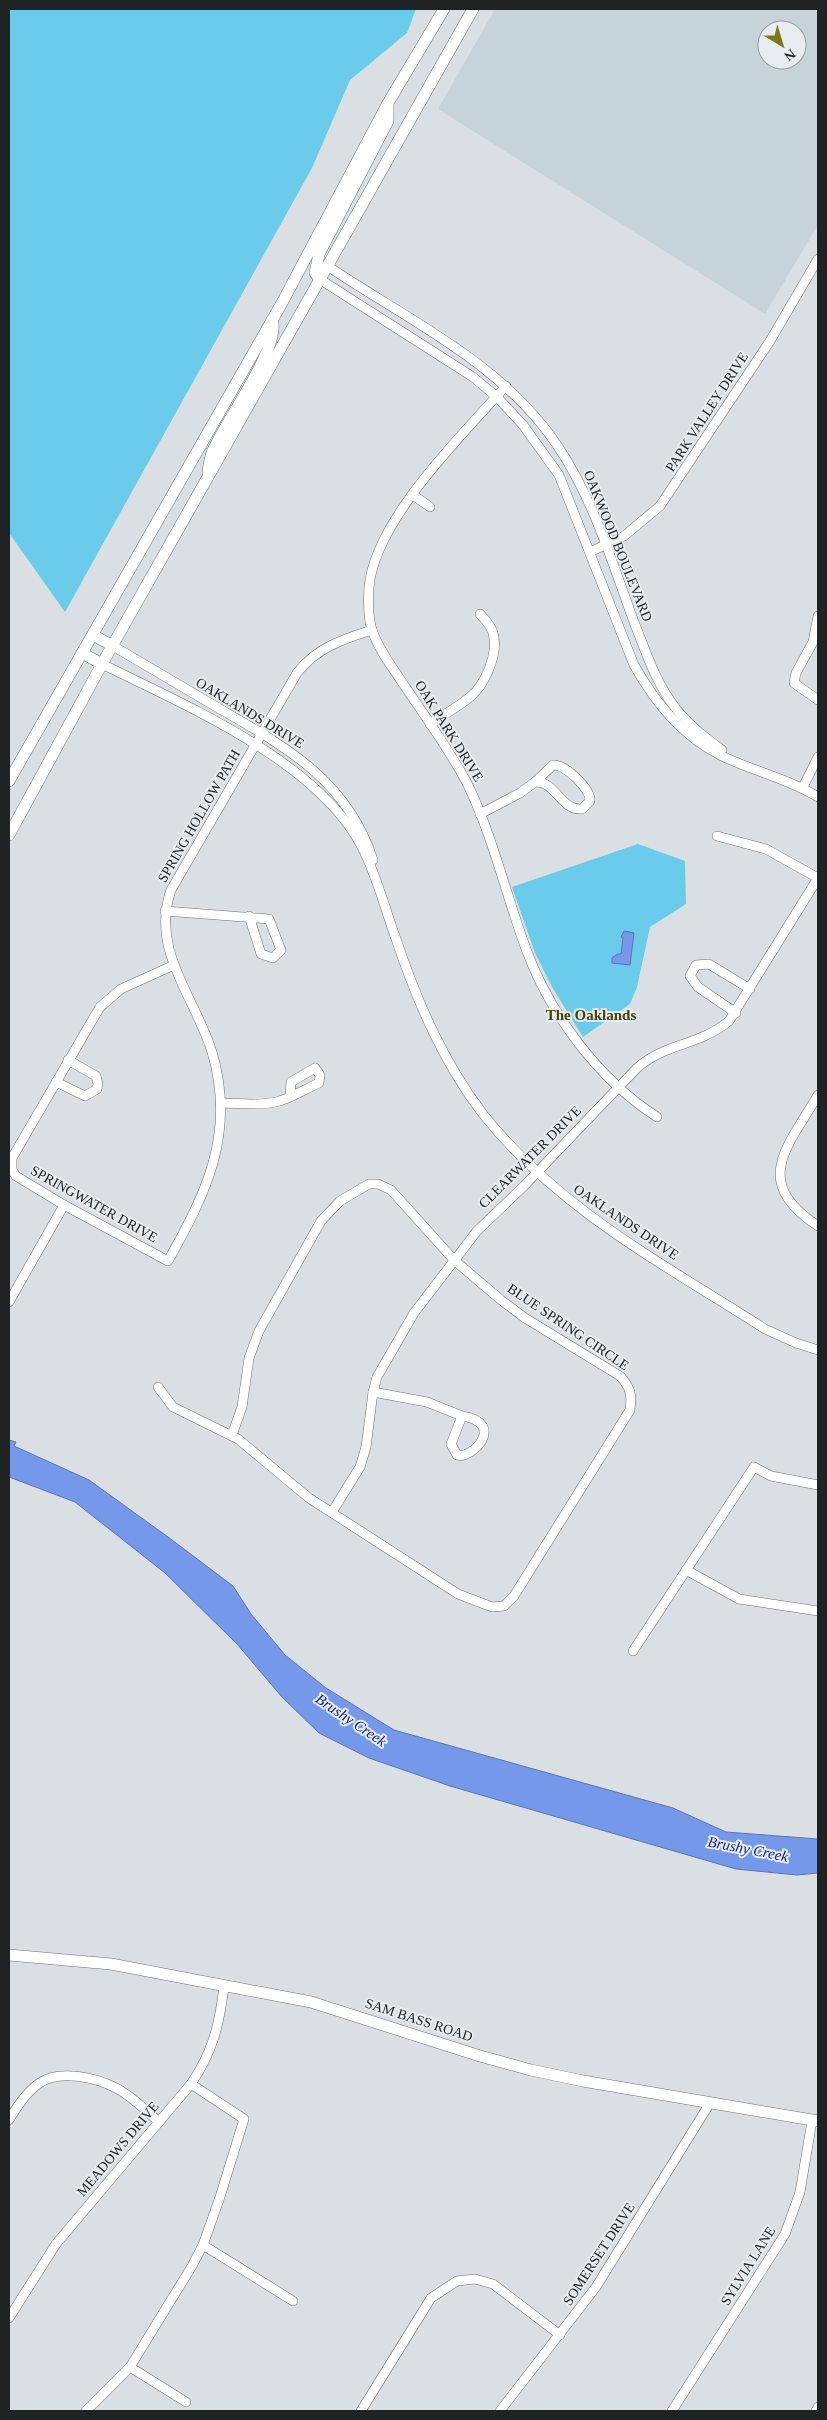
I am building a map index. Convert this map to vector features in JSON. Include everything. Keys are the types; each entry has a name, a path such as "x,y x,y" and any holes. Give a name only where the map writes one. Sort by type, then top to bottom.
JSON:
{"main road":[{"path":"9,781 272,320 388,103 444,9"},
{"path":"9,835 102,664 114,646 321,280 471,10"},
{"path":"321,280 315,273 318,254 388,121 388,103"},
{"path":"205,483 212,452 247,391 273,336 275,326 272,320"},
{"path":"92,635 114,646"},
{"path":"82,653 102,664"},
{"name":"SAM BASS ROAD","path":"9,1955 111,1964 326,2005 480,2056 531,2070 710,2104 815,2121"}],"street":[{"name":"PARK VALLEY DRIVE","path":"590,552 624,536 660,506 765,349 818,259"},
{"name":"OAKWOOD BOULEVARD","path":"328,267 481,365 506,386 536,418 564,456 584,493 648,660 667,694 691,725 741,763"},
{"name":"OAKWOOD BOULEVARD","path":"321,280 452,362 497,397 523,425 559,475 634,665 655,698 674,721 699,743 741,763 803,787 818,796"},
{"name":"OAK PARK DRIVE","path":"506,386 432,467 381,546 371,572 368,601 372,630 385,656 467,784 480,814 519,930 536,973 551,1001 577,1040 619,1086 631,1099 657,1117"},
{"path":"413,495 430,507"},
{"path":"430,724 469,698 488,669 494,638 490,625 480,614"},
{"path":"818,616 813,642 796,673 794,684 818,700"},
{"name":"SPRING HOLLOW PATH","path":"168,1261 194,1215 208,1182 216,1154 221,1103 212,1052 203,1026 174,965 165,937 165,911 171,890 297,672 309,658 332,644 372,630"},
{"name":"OAKLANDS DRIVE","path":"114,646 262,733 312,767 337,792 368,845 385,906"},
{"name":"OAKLANDS DRIVE","path":"102,664 189,708 283,762 312,784 347,824 362,847 385,906 413,988 448,1062 482,1112 537,1173 588,1216 766,1329 796,1344 818,1350"},
{"path":"803,787 818,757"},
{"path":"480,814 520,793 553,765 563,766 588,790 590,801 582,809 572,808 545,783 535,782"},
{"path":"717,836 766,849 818,878"},
{"name":"CLEARWATER DRIVE","path":"332,1512 360,1467 366,1447 373,1392 382,1366 406,1325 454,1260 488,1220 537,1173 645,1060 710,1035 729,1021 818,878"},
{"path":"165,911 249,916 270,919 281,950 272,958 261,954 249,916"},
{"path":"736,1012 698,987 690,976 696,965 709,964 750,989"},
{"name":"SPRINGWATER DRIVE","path":"168,1261 64,1205 16,1176 11,1164 12,1158 96,1013 109,998 134,982 174,965"},
{"path":"56,1082 85,1096 97,1089 96,1076 68,1060"},
{"path":"818,1095 787,1147 782,1158 780,1174 782,1187 789,1202 800,1214 818,1226"},
{"path":"221,1103 275,1102 290,1097"},
{"name":"BLUE SPRING CIRCLE","path":"378,1184 386,1186 454,1260 525,1318 620,1376 629,1386 632,1396 630,1410 514,1596 504,1606 492,1607 458,1594 283,1478 264,1460 232,1435 242,1407 250,1358 259,1330 321,1221 340,1201 364,1185 378,1184"},
{"path":"9,1302 64,1205"},
{"path":"158,1387 173,1407 232,1435"},
{"path":"373,1392 427,1402 462,1416 474,1418 482,1423 485,1428 484,1434 472,1452 465,1456 454,1452 451,1444 462,1416"},
{"path":"633,1651 754,1466 771,1476 818,1484"},
{"path":"686,1570 739,1599 818,1611"},
{"name":"MEADOWS DRIVE","path":"9,2318 56,2244 191,2084 204,2065 216,2037 224,1987"},
{"path":"9,2120 30,2090 44,2080 60,2076 92,2080 116,2088 132,2098 159,2122"},
{"path":"86,2411 130,2367 180,2286 202,2245 244,2119 191,2084"},
{"name":"SOMERSET DRIVE","path":"500,2411 596,2287 710,2104"},
{"name":"SYLVIA LANE","path":"672,2411 785,2234 800,2192 815,2121"},
{"path":"202,2245 293,2300"},
{"path":"361,2411 431,2298 457,2281 475,2279 493,2284 560,2335"},
{"path":"130,2367 186,2402"},
{"path":"816,2411 818,2407"}],"shaded area":[{"path":"9,9 416,9 407,33 350,80 312,168 65,612 9,533"},
{"path":"495,9 818,9 818,225 765,314 438,109"},
{"path":"638,844 685,861 686,904 650,927 637,987 630,1004 583,1037 552,987 535,953 512,887"}],"water":[{"path":"624,931 634,933 630,965 612,963 612,958 617,954 621,954 623,938 621,937"},
{"name":"Brushy Creek","path":"9,1440 16,1442 14,1446 89,1480 168,1537 233,1586 251,1614 285,1655 326,1688 394,1730 673,1808 726,1832 818,1839 818,1873 797,1875 736,1869 450,1786 369,1758 319,1733 282,1697 237,1644 165,1573 75,1502 9,1477"}],"district":[{"name":"The Oaklands","path":"591,1015"}]}
